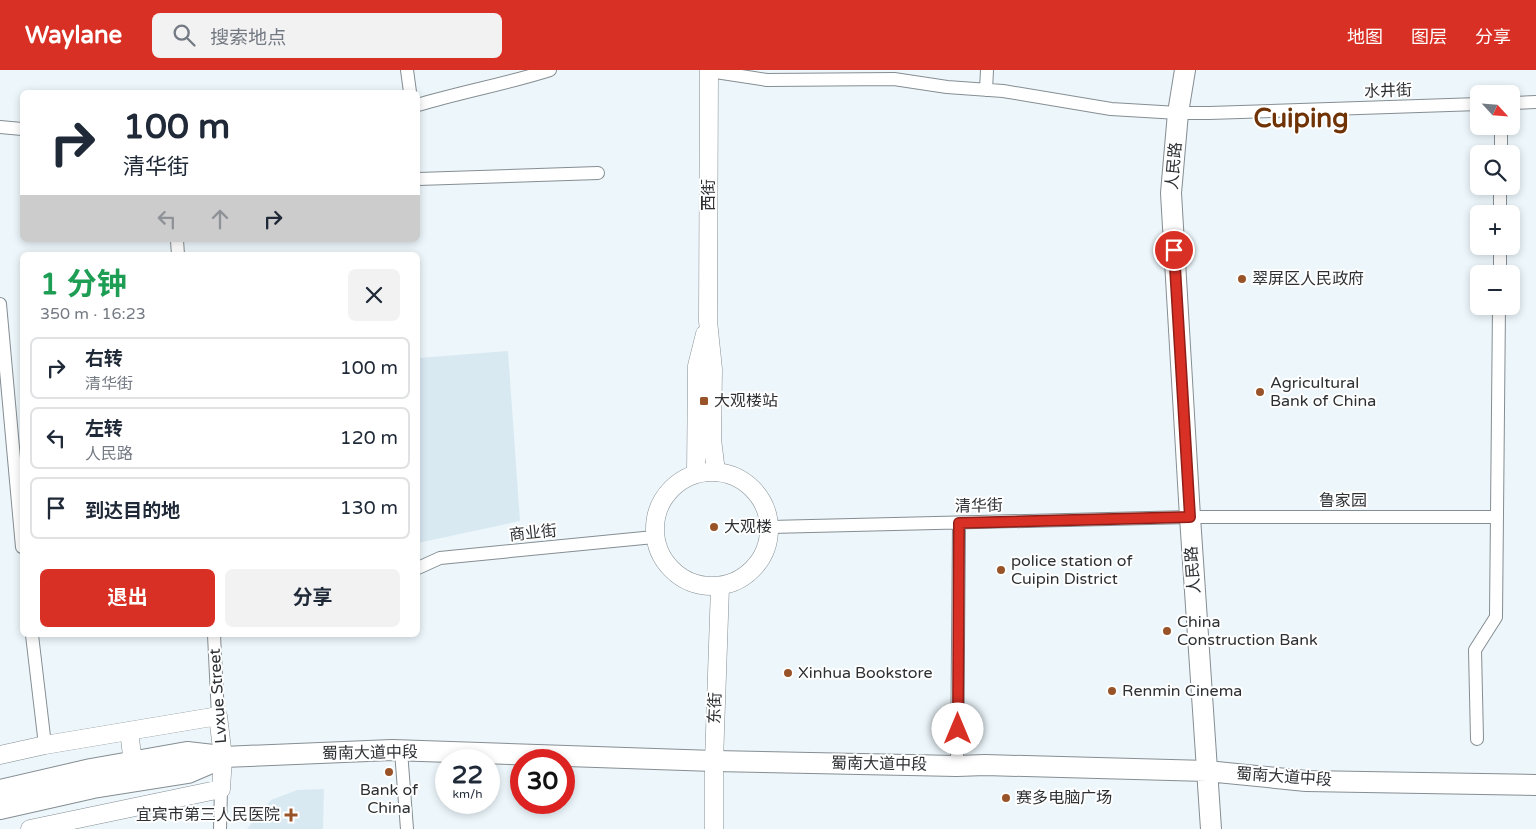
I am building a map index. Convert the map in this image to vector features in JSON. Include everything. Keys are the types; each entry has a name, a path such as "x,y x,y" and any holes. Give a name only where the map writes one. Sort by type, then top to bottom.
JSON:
{"highway":[{"path":"0,808 133,763 187,753 223,757"},
{"path":"0,791 92,778 188,772 223,757"}],"main road":[{"name":"人民路","path":"1185,70 1178,113 1171,193 1211,829"},
{"name":"西街","path":"709,71 708,321 713,368 712,439 716,472"},
{"name":"西街","path":"696,474 696,366 708,321"},
{"path":"710,471 716,472 744,481 762,500 770,527 767,547 758,565 748,574 720,587 702,587 683,580 668,567 660,556 654,537 655,517 658,507 670,490 690,476 710,471"},
{"name":"东街","path":"714,829 714,761 720,587"},
{"path":"0,754 218,716"},
{"name":"Lvxue Street","path":"218,716 223,757 221,789"},
{"path":"129,731 133,763"},
{"name":"蜀南大道中段","path":"223,757 402,751 714,761 1207,771 1306,781 1536,785"},
{"path":"30,829 221,789"}],"street":[{"path":"407,70 410,90"},
{"path":"420,104 550,70"},
{"path":"986,90 987,70"},
{"name":"水井街","path":"709,71 767,80 894,79 947,87 1003,91 1112,109 1178,113 1470,104"},
{"path":"1520,103 1536,102"},
{"path":"0,128 20,129"},
{"path":"420,179 598,173"},
{"path":"0,304 20,525"},
{"path":"1477,740 1475,650 1496,617 1499,315"},
{"name":"鲁家园","path":"1190,517 1497,517"},
{"name":"清华街","path":"770,527 1190,517"},
{"path":"958,766 959,523"},
{"name":"商业街","path":"420,567 440,558 654,537"},
{"path":"32,637 45,745"},
{"name":"Lvxue Street","path":"214,637 218,716"},
{"path":"402,751 407,829"},
{"path":"220,829 221,789"}],"shaded area":[{"path":"508,351 520,521 420,543 420,358"},
{"name":"宜宾市第三人民医院","path":"324,789 323,829 247,829 271,800 297,790"}],"place":[{"name":"翠屏区人民政府","path":"1242,279"},
{"name":"Agricultural Bank of China","path":"1260,392"},
{"name":"大观楼站","path":"704,401"},
{"name":"大观楼","path":"714,527"},
{"name":"police station of Cuipin District","path":"1001,570"},
{"name":"China Construction Bank","path":"1167,631"},
{"name":"Xinhua Bookstore","path":"788,673"},
{"name":"Renmin Cinema","path":"1112,691"},
{"name":"Bank of China","path":"389,772"},
{"name":"赛多电脑广场","path":"1006,798"},
{"name":"宜宾市第三人民医院","path":"291,815"}],"district":[{"name":"Cuiping","path":"1301,118"}],"route":[{"path":"958,729 959,523 1190,517 1174,250"}]}
